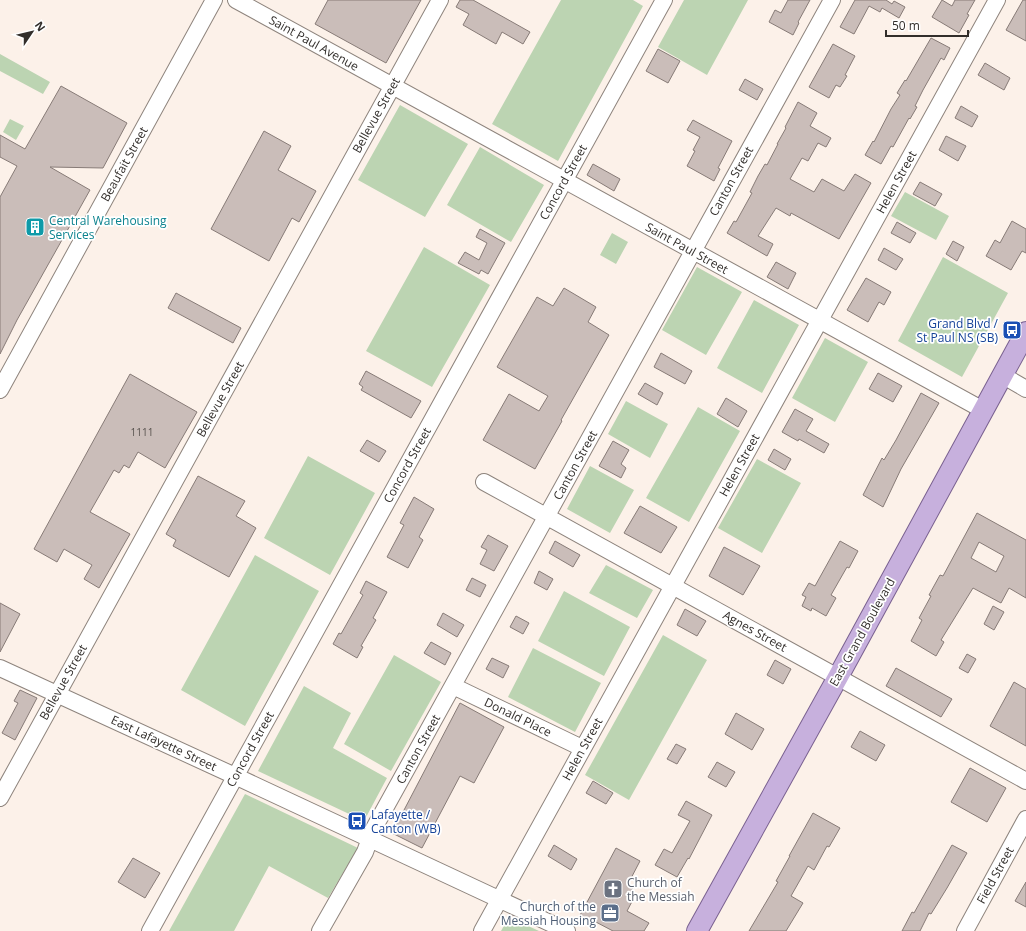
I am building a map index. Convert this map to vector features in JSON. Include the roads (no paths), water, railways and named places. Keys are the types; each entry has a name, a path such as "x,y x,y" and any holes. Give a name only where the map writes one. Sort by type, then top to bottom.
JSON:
{"main road":[{"name":"East Grand Boulevard","path":"697,931 838,677 1026,332"}],"street":[{"name":"Beaufait Street","path":"0,390 214,0"},
{"name":"Saint Paul Avenue","path":"236,0 392,85"},
{"name":"Bellevue Street","path":"0,798 440,0"},
{"name":"Concord Street","path":"150,931 664,0"},
{"name":"Canton Street","path":"320,931 365,852 373,830 832,0"},
{"name":"Helen Street","path":"482,931 672,585 997,0"},
{"name":"Saint Paul Street","path":"392,85 983,410"},
{"path":"1002,375 1026,389"},
{"name":"Agnes Street","path":"484,482 1026,781"},
{"name":"East Lafayette Street","path":"0,668 236,776 567,931"},
{"name":"Donald Place","path":"453,686 582,748"},
{"name":"Field Street","path":"964,931 1026,819"}],"place":[{"name":"Central Warehousing Services","path":"35,227"},
{"name":"Grand Blvd / St Paul NS (SB)","path":"1012,330"},
{"name":"Lafayette / Canton (WB)","path":"357,821"},
{"name":"Church of the Messiah","path":"613,889"},
{"name":"Church of the Messiah Housing","path":"610,913"}]}
